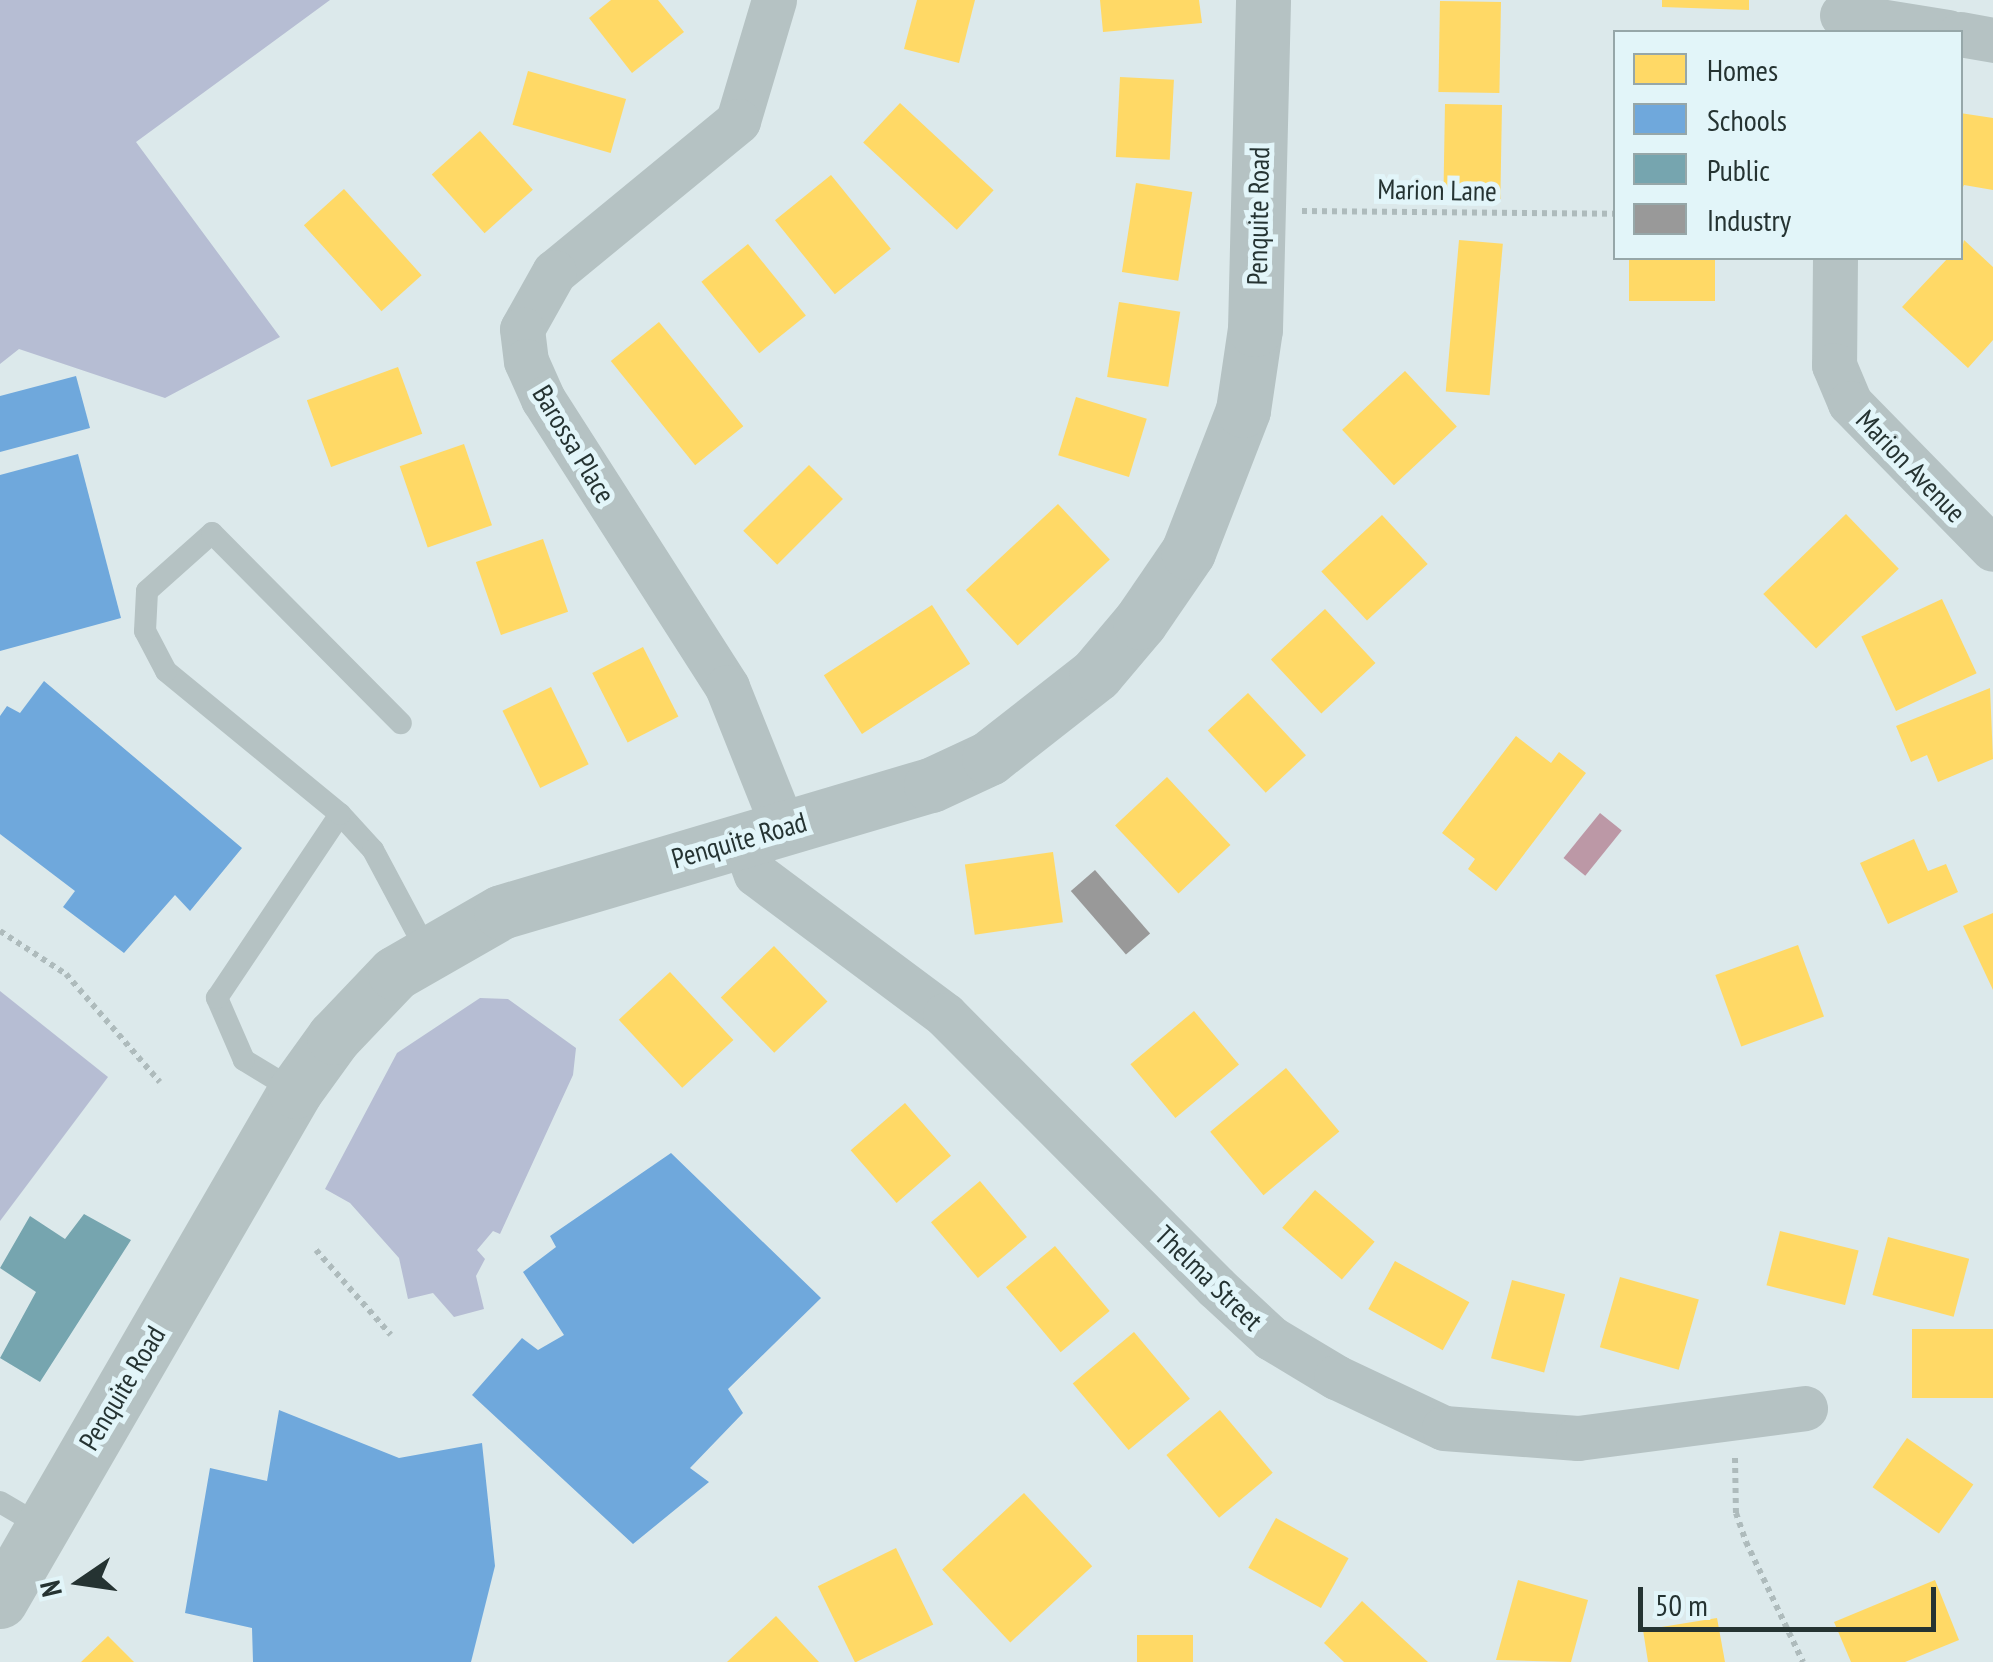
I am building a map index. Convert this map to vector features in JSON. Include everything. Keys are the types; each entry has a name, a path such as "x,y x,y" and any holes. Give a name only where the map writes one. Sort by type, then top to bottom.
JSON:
{"street":[{"name":"Barossa Place","path":"763,833 727,687 543,399 526,361 522,330 554,272 738,121 774,0"},
{"name":"Penquite Road","path":"0,1601 20,1514 295,1091 366,998 427,951 501,912 931,785 989,758 1096,674 1140,622 1188,552 1243,410 1255,329 1262,0"},
{"path":"1842,16 1935,30"},
{"path":"1963,35 1993,40"},
{"name":"Marion Avenue","path":"1835,260 1834,365 1850,403 1993,549"},
{"name":"Thelma Street","path":"763,833 756,874 945,1016 1271,1338 1336,1377 1444,1428 1578,1438 1805,1408"}],"lane":[{"path":"402,723 212,532 147,591 145,631 166,671 340,814 373,850 427,951"},
{"path":"295,1091 244,1060 217,998 340,814"}],"path":[{"name":"Marion Lane","path":"1258,211 1613,214"},
{"path":"0,931 66,974 160,1082"},
{"path":"316,1250 391,1335"},
{"path":"1740,1417 1736,1513 1802,1662"}],"shaded area":[{"path":"0,0 330,0 136,142 280,337 165,398 19,349 0,364"},
{"path":"1600,813 1622,831 1585,876 1563,858"},
{"path":"0,991 108,1077 0,1221"},
{"path":"480,998 508,999 576,1048 573,1075 500,1234 493,1231 477,1250 485,1259 476,1276 484,1309 454,1317 433,1293 408,1299 399,1258 350,1203 325,1189 397,1053"}],"building: Homes":[{"path":"611,0 658,0 684,32 632,73 589,18"},
{"path":"917,0 975,0 959,63 904,49"},
{"path":"1100,0 1199,0 1202,23 1103,32"},
{"path":"1662,0 1749,0 1749,10 1662,7"},
{"path":"1440,1 1501,2 1499,93 1438,92"},
{"path":"528,71 626,99 611,153 513,125"},
{"path":"1120,77 1174,80 1170,160 1116,157"},
{"path":"900,103 994,190 957,230 863,142"},
{"path":"1445,104 1502,105 1500,199 1443,198"},
{"path":"1963,113 1993,118 1993,190 1964,185"},
{"path":"480,131 533,190 485,233 432,174"},
{"path":"831,175 891,249 835,294 775,220"},
{"path":"1136,183 1192,192 1178,281 1122,272"},
{"path":"344,189 422,275 381,311 304,225"},
{"path":"1459,240 1503,244 1490,395 1446,391"},
{"path":"1964,240 1993,267 1993,340 1968,368 1902,307 1946,260 1963,260"},
{"path":"748,244 806,315 759,353 701,282"},
{"path":"1629,260 1715,260 1715,301 1629,301"},
{"path":"1119,302 1180,312 1168,387 1107,377"},
{"path":"659,322 743,426 695,465 611,361"},
{"path":"398,367 422,434 331,467 307,400"},
{"path":"1405,371 1457,427 1394,485 1342,430"},
{"path":"1076,397 1147,419 1129,477 1058,455"},
{"path":"464,444 492,525 428,547 400,466"},
{"path":"809,465 843,499 777,565 743,531"},
{"path":"1058,504 1110,560 1018,646 966,590"},
{"path":"1846,514 1899,569 1816,649 1763,594"},
{"path":"1382,515 1428,564 1367,621 1321,572"},
{"path":"543,539 568,612 501,635 476,562"},
{"path":"1942,599 1977,673 1896,711 1861,637"},
{"path":"932,605 970,664 862,734 824,675"},
{"path":"1325,609 1375,663 1321,714 1271,659"},
{"path":"643,647 678,716 628,742 592,673"},
{"path":"551,687 589,764 540,788 502,711"},
{"path":"1990,688 1993,759 1938,782 1927,755 1911,762 1896,726"},
{"path":"1248,693 1306,755 1266,793 1208,731"},
{"path":"1516,736 1551,763 1559,752 1586,773 1496,891 1468,869 1475,859 1442,833"},
{"path":"1167,777 1230,845 1178,893 1115,825"},
{"path":"1914,839 1928,871 1946,864 1958,892 1888,924 1860,863"},
{"path":"1053,852 1063,922 975,935 965,864"},
{"path":"1993,913 1993,990 1963,926"},
{"path":"1798,945 1824,1016 1741,1047 1715,975"},
{"path":"774,946 827,1001 774,1053 721,997"},
{"path":"670,972 733,1040 682,1088 619,1020"},
{"path":"1194,1011 1239,1065 1175,1118 1130,1064"},
{"path":"1286,1068 1339,1132 1264,1195 1210,1132"},
{"path":"905,1103 951,1156 897,1203 851,1150"},
{"path":"980,1181 1027,1237 978,1278 931,1222"},
{"path":"1315,1190 1375,1242 1342,1280 1282,1228"},
{"path":"1780,1231 1859,1251 1845,1305 1766,1285"},
{"path":"1888,1237 1969,1259 1954,1317 1872,1295"},
{"path":"1055,1246 1110,1311 1061,1352 1006,1287"},
{"path":"1395,1261 1469,1302 1443,1350 1368,1309"},
{"path":"1620,1277 1699,1300 1679,1370 1600,1347"},
{"path":"1512,1280 1565,1294 1544,1372 1491,1358"},
{"path":"1912,1329 1993,1329 1993,1398 1912,1398"},
{"path":"1134,1332 1190,1399 1129,1450 1073,1383"},
{"path":"1220,1410 1273,1473 1219,1518 1166,1455"},
{"path":"1907,1438 1973,1484 1939,1534 1873,1487"},
{"path":"1024,1493 1092,1566 1010,1643 942,1569"},
{"path":"1276,1518 1349,1558 1321,1608 1248,1568"},
{"path":"896,1548 933,1624 855,1662 818,1586"},
{"path":"1518,1580 1588,1600 1571,1662 1496,1660"},
{"path":"1935,1580 1959,1640 1905,1662 1851,1662 1834,1622"},
{"path":"1362,1601 1428,1662 1344,1662 1324,1643"},
{"path":"776,1616 819,1662 727,1662"},
{"path":"1717,1618 1725,1662 1648,1662 1643,1630"},
{"path":"1137,1635 1193,1635 1193,1662 1137,1662"},
{"path":"108,1636 134,1662 81,1662"}],"building: Schools":[{"path":"76,376 90,428 0,452 0,396"},
{"path":"78,454 121,618 0,651 0,475"},
{"path":"44,681 242,848 190,911 175,895 124,953 63,907 75,891 0,834 0,716 7,706 20,713"},
{"path":"671,1153 821,1298 728,1389 743,1413 690,1468 709,1482 633,1544 472,1395 522,1338 538,1350 564,1335 523,1272 556,1247 550,1236"},
{"path":"279,1410 399,1458 482,1443 495,1566 471,1662 253,1662 252,1628 185,1613 210,1468 267,1481"}],"building: Public":[{"path":"84,1214 131,1240 40,1382 0,1358 36,1292 0,1268 30,1216 65,1239"}],"building: Industry":[{"path":"1095,870 1150,933 1126,954 1071,891"}]}
